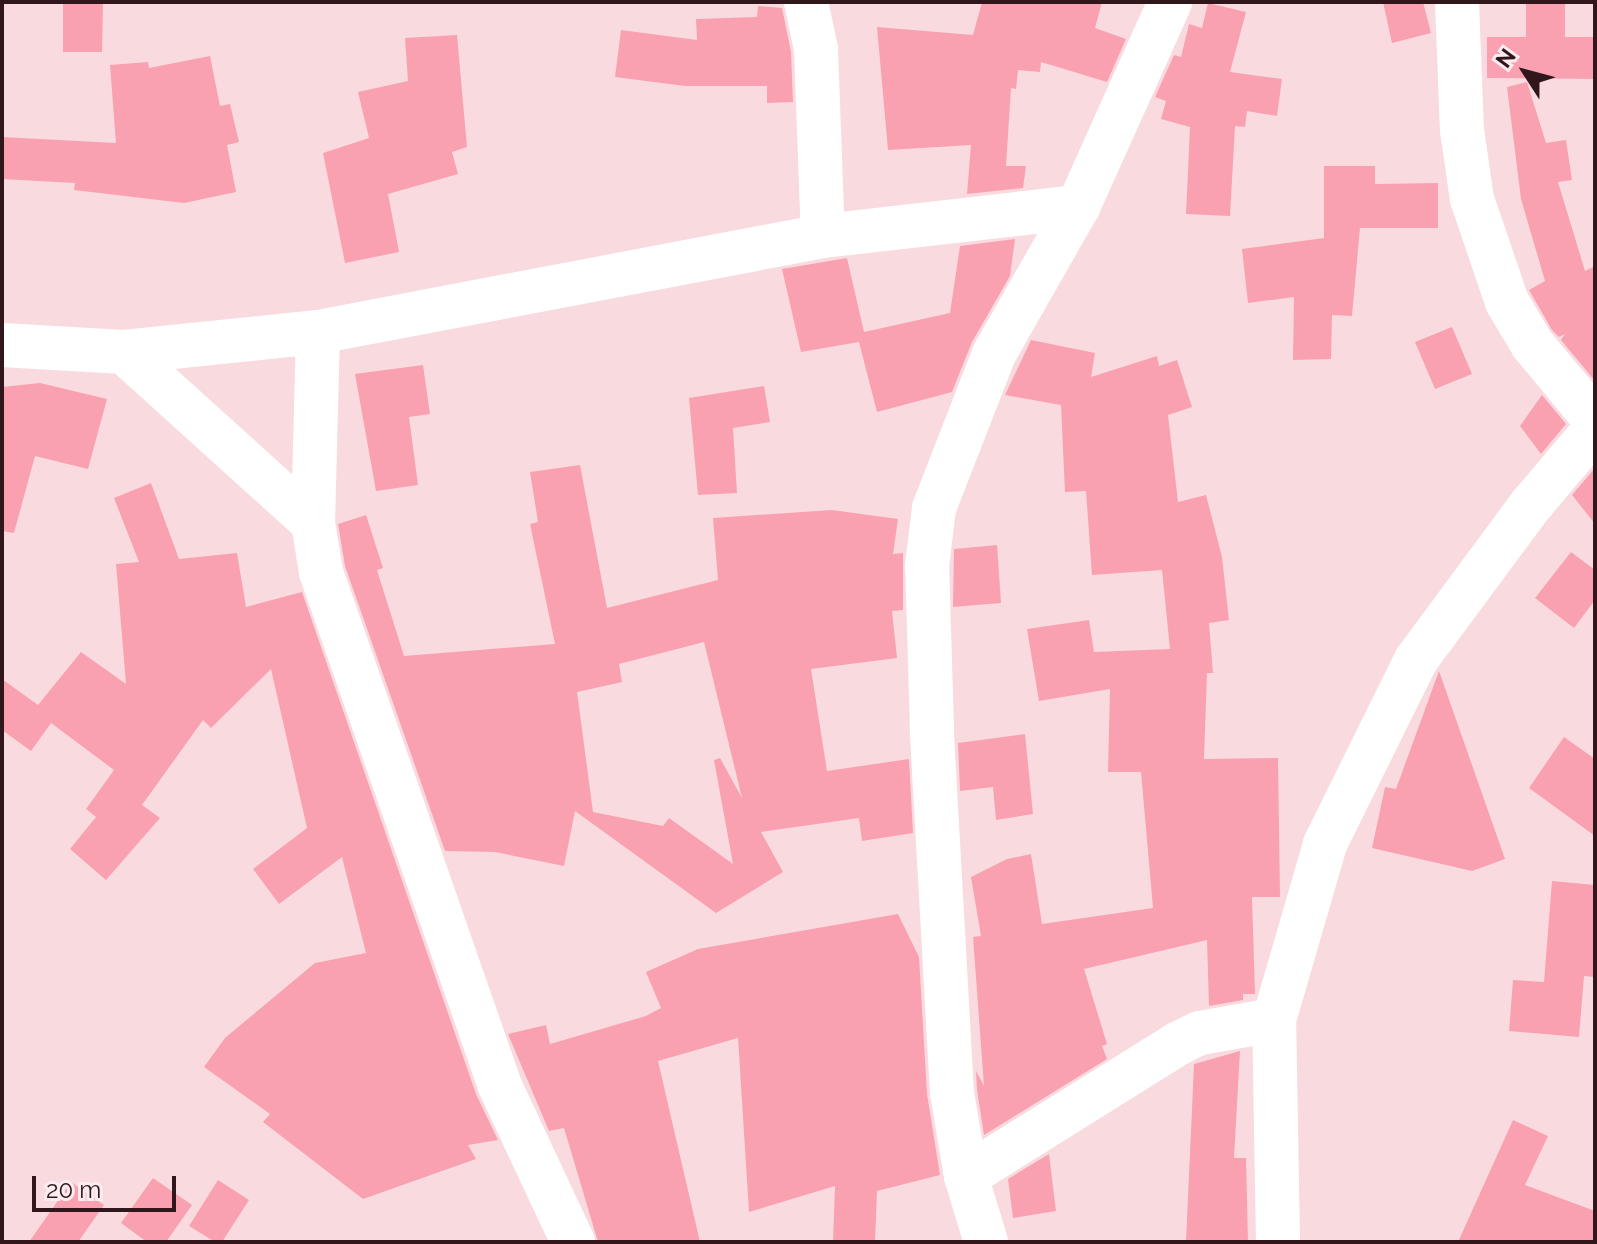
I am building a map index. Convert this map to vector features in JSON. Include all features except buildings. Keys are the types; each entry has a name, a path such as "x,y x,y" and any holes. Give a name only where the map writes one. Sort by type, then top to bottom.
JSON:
{"street":[{"path":"806,2 816,49 823,236"},
{"path":"986,1242 966,1176 952,1093 927,566 934,508 994,354 1078,207 1170,2"},
{"path":"1457,2 1462,130 1472,199 1507,302 1532,344 1595,420"},
{"path":"2,345 124,352 318,332 823,236 1078,207"},
{"path":"318,332 313,523 321,572 500,1086 573,1242"},
{"path":"124,352 313,523"},
{"path":"1278,1242 1274,1020 1317,866 1384,718 1416,660 1530,506 1595,429"},
{"path":"966,1176 1177,1044 1200,1033 1274,1020"}]}
